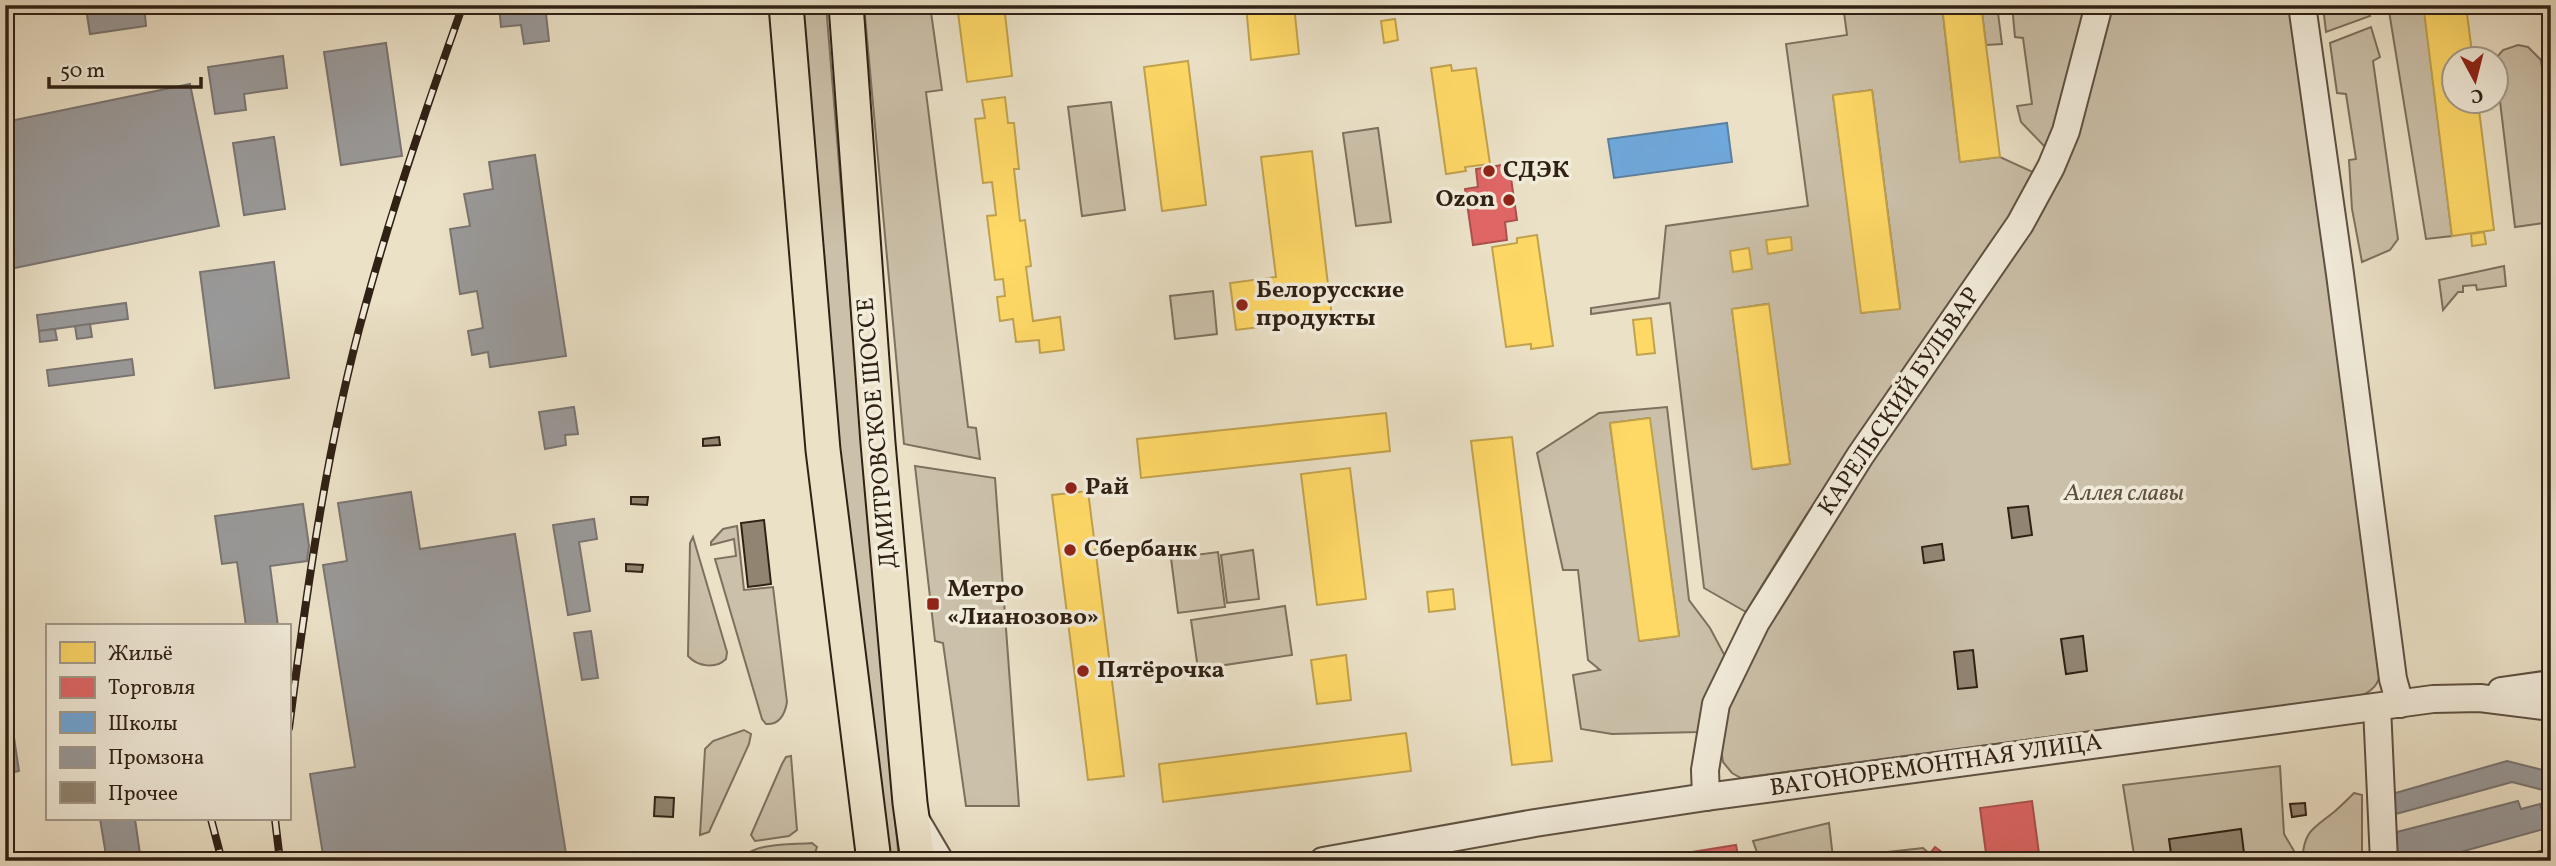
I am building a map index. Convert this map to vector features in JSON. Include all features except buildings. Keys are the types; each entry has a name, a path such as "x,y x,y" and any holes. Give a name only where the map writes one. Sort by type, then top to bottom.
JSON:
{"main road":[{"path":"786,5 823,450 870,851"},
{"name":"ДМИТРОВСКОЕ ШОССЕ","path":"846,5 878,443 918,861"}],"street":[{"name":"КАРЕЛЬСКИЙ БУЛЬВАР","path":"1706,797 1705,770 1716,704 1756,622 1860,456 2020,224 2051,167 2066,131 2099,5"},
{"path":"2302,5 2391,665 2384,861"},
{"path":"2433,699 2551,684"},
{"name":"ВАГОНОРЕМОНТНАЯ УЛИЦА","path":"1323,861 1521,825 1706,797 2433,699 2500,699 2551,707"},
{"path":"913,815 940,861"}],"green space":[{"path":"802,5 826,5 899,861 889,861 839,451"},
{"path":"864,5 930,5 942,90 926,92 968,427 976,428 980,459 904,444"},
{"path":"1843,5 1942,5 1960,162 2000,157 2035,173 2019,206 1844,457 1746,612 1704,588 1670,303 1591,314 1591,308 1659,298 1666,226 1808,206 1786,44 1847,35","holes":["1872,90 1900,308 1862,313 1833,95","1768,304 1790,464 1753,469 1732,309"]},
{"path":"1981,5 1997,5 2002,44 1986,45"},
{"path":"2012,5 2084,5 2080,40 2047,149 2021,122 2017,106 2032,104 2023,38 2015,37"},
{"name":"Аллея славы","path":"2106,5 2290,5 2382,665 2379,679 2372,689 2363,695 1741,778 1732,773 1723,762 1720,743 1726,712 1760,625 2005,260"},
{"path":"2348,5 2365,7 2370,16 2326,32 2324,15 2327,10"},
{"path":"2388,5 2424,5 2452,236 2426,239"},
{"path":"2371,27 2380,57 2373,61 2398,239 2390,250 2362,262 2352,209 2349,160 2356,159 2346,94 2337,93 2330,43"},
{"path":"2518,45 2528,47 2541,60 2551,137 2551,222 2515,227 2502,116 2510,116 2510,48"},
{"path":"1111,102 1125,210 1082,216 1068,107"},
{"path":"1378,128 1391,222 1356,226 1343,133"},
{"path":"2504,266 2506,286 2477,290 2476,285 2463,286 2463,292 2458,292 2443,310 2439,280"},
{"path":"1213,291 1217,334 1175,339 1170,296"},
{"path":"1667,407 1689,600 1710,628 1725,656 1699,732 1612,734 1581,729 1573,675 1600,670 1588,660 1578,570 1563,570 1537,453 1599,413","holes":["1649,418 1679,636 1640,641 1610,423"]},
{"path":"915,466 995,478 1019,806 966,806 943,643 935,641"},
{"path":"737,526 744,590 773,587 787,702 781,718 771,724 766,724 762,719 715,559 736,556 734,539 711,545 723,529"},
{"path":"693,537 727,652 726,659 712,665 697,663 688,656 690,543"},
{"path":"1253,550 1259,599 1227,603 1221,555"},
{"path":"1218,552 1225,607 1178,613 1171,558"},
{"path":"1285,606 1292,655 1198,669 1191,620"},
{"path":"744,730 751,734 749,744 709,832 700,835 705,749 713,741"},
{"path":"791,756 797,830 789,836 755,841 751,835 782,764 786,757"},
{"path":"2280,766 2284,834 2294,851 2295,861 2135,861 2123,785"},
{"path":"2354,793 2362,795 2362,861 2302,861 2307,836"},
{"path":"1829,823 1833,858 1923,848 1938,861 1760,861 1753,841"},
{"path":"812,843 817,847 812,861 741,861 753,850 762,847"}],"railway":[{"path":"290,720 329,463 352,359 399,193 463,5"},
{"path":"211,820 222,861"},
{"path":"275,820 280,861"}],"place":[{"name":"СДЭК","path":"1489,171"},
{"name":"Ozon","path":"1509,200"},
{"name":"Белорусские продукты","path":"1242,305"},
{"name":"Рай","path":"1071,488"},
{"name":"Сбербанк","path":"1070,550"},
{"name":"Метро «Лианозово»","path":"933,604"},
{"name":"Пятёрочка","path":"1083,671"}]}
